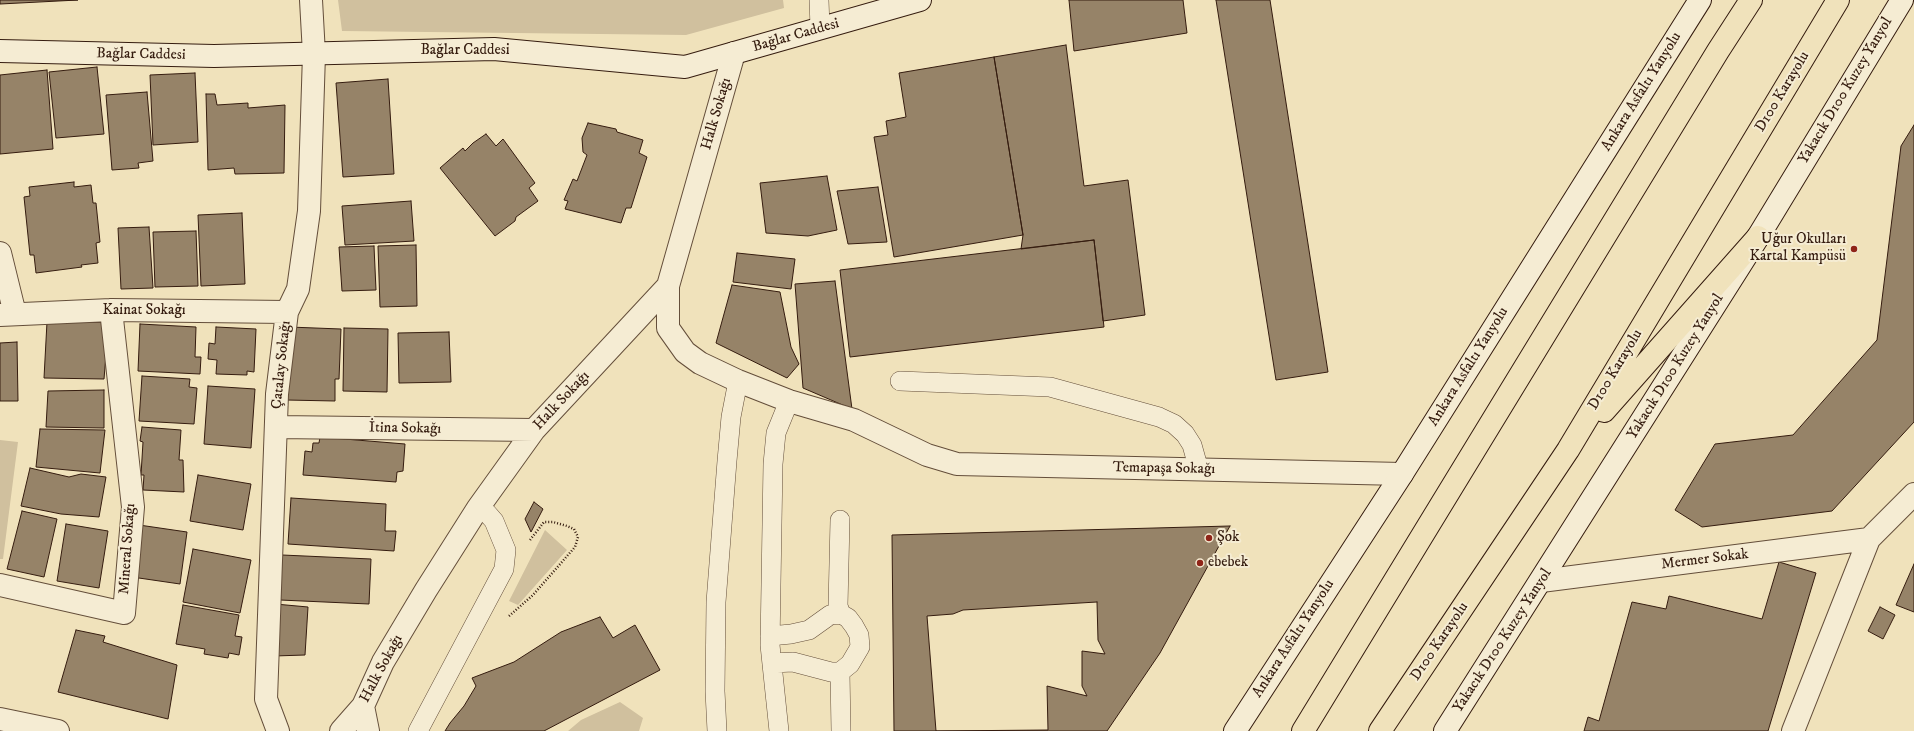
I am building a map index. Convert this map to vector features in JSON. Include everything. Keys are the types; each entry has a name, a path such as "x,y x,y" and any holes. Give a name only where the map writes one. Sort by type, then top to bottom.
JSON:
{"highway":[{"path":"1303,731 1714,58 1751,0"},
{"name":"D100 Karayolu","path":"1380,731 1568,450 1838,0"},
{"path":"1568,450 1758,237"}],"street":[{"name":"Çatalay Sokağı","path":"278,731 266,699 277,394 287,312 298,289 309,211 314,54 311,0"},
{"name":"Bağlar Caddesi","path":"0,51 214,56 494,49 685,67 920,0"},
{"name":"Ankara Asfaltı Yanyolu","path":"1235,731 1402,474 1700,0"},
{"name":"Yakacık D100 Kuzey Yanyol","path":"1445,731 1758,237 1902,0"},
{"name":"Halk Sokağı","path":"341,731 363,706 387,656 426,590 478,508 534,430 668,286 734,53"},
{"path":"0,254 8,314"},
{"name":"Temapaşa Sokağı","path":"668,286 668,328 674,339 685,352 700,363 738,381 788,401 854,420 927,454 957,464 1402,474"},
{"name":"Kainat Sokağı","path":"8,314 111,310 287,312"},
{"name":"Mineral Sokağı","path":"0,584 124,613 133,507 111,310"},
{"name":"İtina Sokağı","path":"276,427 534,430"},
{"path":"1793,731 1869,539 1914,494"},
{"name":"Mermer Sokak","path":"1541,580 1869,539"},
{"path":"363,706 368,731"},
{"path":"0,719 58,731"}],"lane":[{"path":"819,0 820,28"},
{"path":"717,731 715,691 716,602 731,417 738,381"},
{"path":"900,381 1050,387 1159,417 1174,424 1185,434 1192,445 1199,470"},
{"path":"779,731 770,636 773,464 776,433 788,401"},
{"path":"418,731 504,569 506,550 494,521 487,513 478,508"},
{"path":"840,520 837,596 841,614"},
{"path":"770,636 810,630 830,615 841,614 848,618 854,626 859,635 860,647 850,664 840,672 831,672 794,662 772,663"},
{"path":"840,672 841,731"}],"path":[{"path":"480,613 495,620 502,620 512,615 534,595 574,547 578,538 574,529 552,522 544,522 534,536 520,551 506,558"}],"shaded area":[{"path":"338,0 783,0 784,8 686,35 342,31"},
{"path":"0,440 18,442 3,559 0,559"},
{"path":"545,530 567,550 518,605 509,601"},
{"path":"620,702 643,718 639,731 568,731 581,720"}],"building":[{"path":"0,0 78,0 0,4"},
{"path":"1069,0 1183,0 1187,33 1074,51"},
{"path":"1216,0 1270,0 1328,372 1276,380"},
{"path":"1066,45 1084,186 1128,180 1145,315 1103,321 1094,240 1021,249 1023,235 994,57"},
{"path":"994,57 1023,235 894,257 874,137 888,135 886,121 906,117 899,73"},
{"path":"97,67 104,134 56,138 49,72"},
{"path":"47,70 53,149 0,154 0,75"},
{"path":"195,73 198,142 153,145 150,75"},
{"path":"388,79 394,174 343,177 336,83"},
{"path":"147,92 153,161 138,163 139,168 112,170 106,95"},
{"path":"206,94 215,94 217,105 248,103 248,108 285,105 284,173 235,174 234,168 208,170"},
{"path":"588,123 616,129 617,132 643,140 639,153 647,157 631,208 626,208 621,223 565,209 568,201 564,200 573,179 577,181 587,155 583,152 582,138"},
{"path":"1914,125 1914,422 1832,511 1702,527 1675,510 1715,444 1793,435 1877,340 1901,146"},
{"path":"486,134 496,146 503,139 535,183 529,188 538,201 516,217 515,221 495,236 440,168 463,148 465,151"},
{"path":"827,176 837,230 808,236 766,233 760,183"},
{"path":"74,182 74,187 91,185 93,203 96,203 100,242 96,243 98,263 81,265 82,267 36,273 34,255 30,255 24,197 30,196 29,187"},
{"path":"878,187 887,242 848,244 837,191"},
{"path":"411,201 414,241 345,245 342,206"},
{"path":"242,213 245,284 201,286 198,215"},
{"path":"149,227 153,288 121,289 118,228"},
{"path":"196,231 198,286 155,287 153,232"},
{"path":"1094,240 1104,327 850,357 840,270"},
{"path":"416,245 417,306 380,307 378,246"},
{"path":"374,246 376,290 342,291 339,247"},
{"path":"737,253 795,259 791,289 733,282"},
{"path":"835,281 852,409 803,388 795,284"},
{"path":"732,285 780,292 791,347 799,364 787,378 716,343"},
{"path":"47,322 102,322 106,355 104,379 44,378"},
{"path":"140,324 196,327 195,357 201,357 200,374 138,371"},
{"path":"216,327 256,329 254,372 247,371 247,375 216,374 217,360 208,359 209,343 215,344"},
{"path":"289,327 341,329 339,379 335,379 335,401 286,400"},
{"path":"344,328 388,329 387,392 343,391"},
{"path":"449,332 451,382 399,383 398,333"},
{"path":"17,342 18,401 0,401 0,343"},
{"path":"142,376 190,379 189,387 197,388 194,424 139,421"},
{"path":"208,386 255,389 251,448 204,444"},
{"path":"104,390 104,428 46,427 48,391"},
{"path":"142,427 181,430 179,460 183,460 184,492 143,490 144,475 141,475 143,442 140,441"},
{"path":"40,429 105,430 100,473 36,467"},
{"path":"320,437 405,444 403,471 397,472 396,482 303,475 305,451 312,452 313,443 319,443"},
{"path":"30,468 69,477 81,474 106,477 99,517 61,514 21,506"},
{"path":"198,475 251,484 243,530 190,521"},
{"path":"291,498 386,504 385,531 396,531 394,551 288,544"},
{"path":"534,502 543,509 531,532 525,519"},
{"path":"22,511 57,519 44,577 7,569"},
{"path":"66,524 108,531 99,588 57,581"},
{"path":"139,525 187,532 180,584 132,577"},
{"path":"1230,526 1160,653 1107,731 894,731 892,535"},
{"path":"193,549 251,560 240,613 183,602"},
{"path":"282,555 371,559 369,604 280,600"},
{"path":"1779,562 1816,573 1768,731 1584,731 1588,717 1599,721 1632,602 1666,609 1669,596 1762,619"},
{"path":"1914,564 1914,612 1896,605"},
{"path":"1097,602 1098,640 1105,654 1082,651 1082,686 1087,696 1047,686 1048,730 936,731 927,616 953,614 963,610"},
{"path":"275,604 308,607 305,655 274,656"},
{"path":"183,605 239,615 235,636 242,637 239,655 229,653 228,658 204,654 205,649 176,644"},
{"path":"1880,607 1895,615 1883,639 1868,631"},
{"path":"600,617 613,638 635,625 660,670 544,731 445,731 464,706 476,686 472,678 514,662 561,632"},
{"path":"76,630 105,636 103,642 177,665 168,719 58,692"}],"place":[{"name":"Uğur Okulları Kartal Kampüsü","path":"1854,249"},
{"name":"Şok","path":"1209,538"},
{"name":"ebebek","path":"1200,563"}]}
